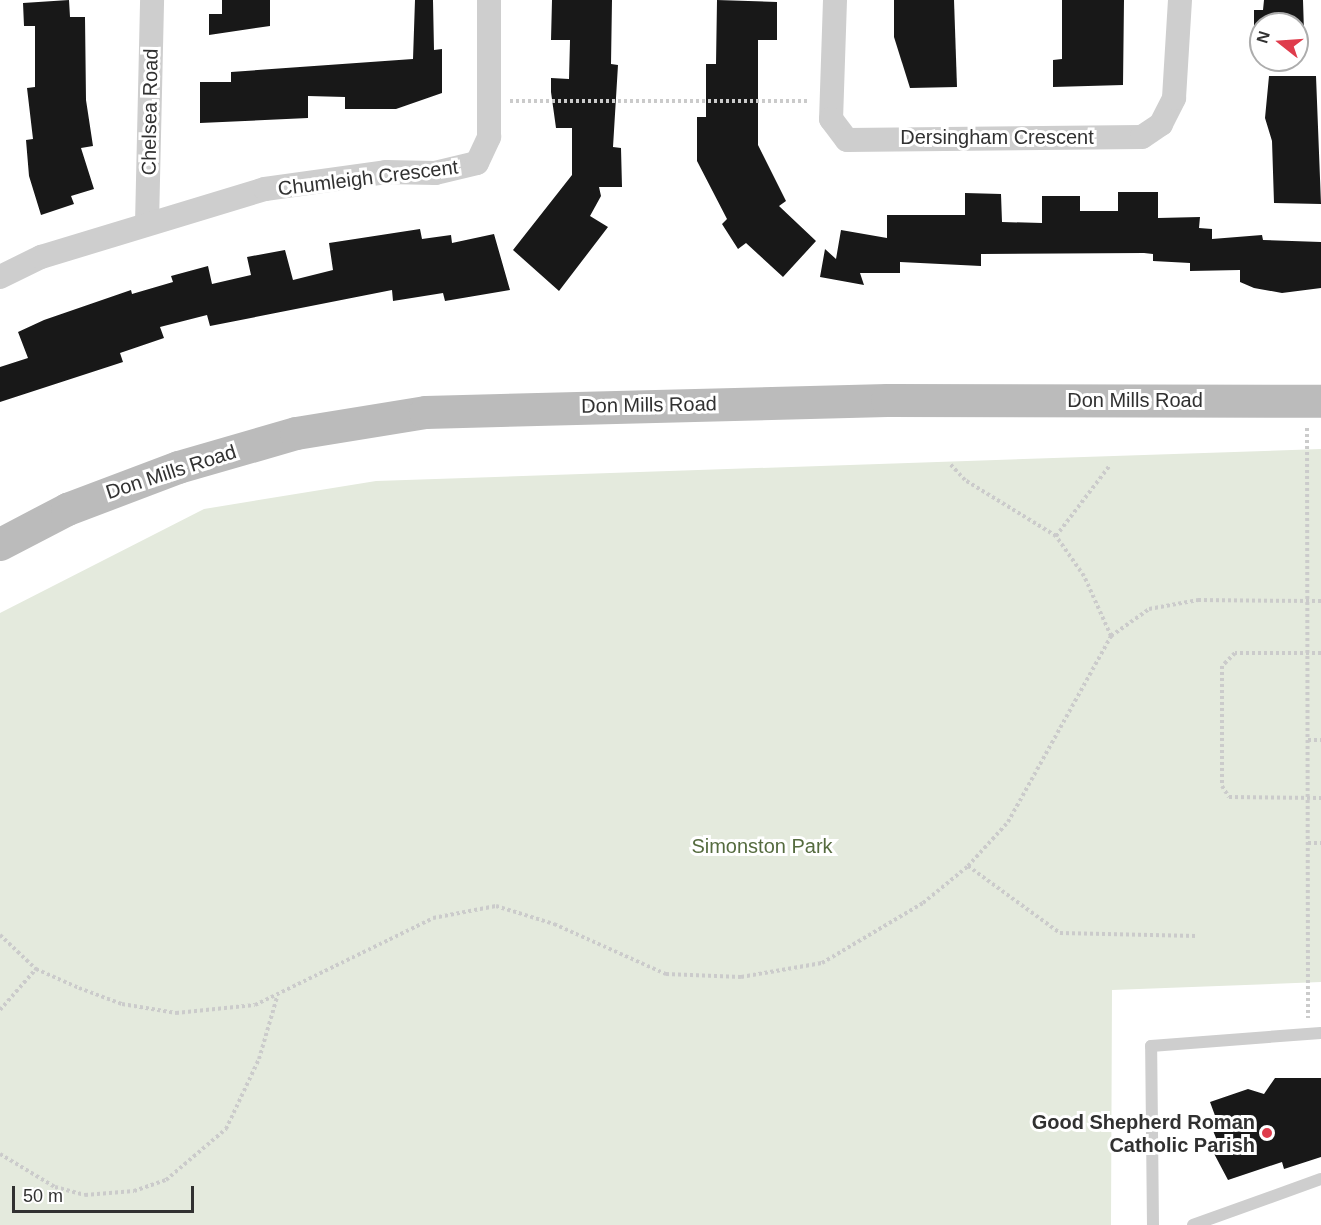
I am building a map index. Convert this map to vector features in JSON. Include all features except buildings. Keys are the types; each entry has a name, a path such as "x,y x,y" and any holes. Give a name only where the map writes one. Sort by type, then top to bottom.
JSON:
{"main road":[{"name":"Don Mills Road","path":"0,544 67,509 178,467 296,433 425,412 887,400 1315,401"}],"street":[{"name":"Chelsea Road","path":"147,224 152,0"},
{"name":"Chumleigh Crescent","path":"0,277 41,257 265,189 386,172 435,173 477,163 489,137 489,0"},
{"name":"Dersingham Crescent","path":"835,0 831,119 847,140 1142,137 1161,124 1174,98 1180,0"}],"lane":[{"path":"1153,1225 1151,1046 1321,1033"},
{"path":"1192,1225 1321,1179"}],"path":[{"path":"489,101 833,100"},
{"path":"1308,1033 1306,601 1315,401"},
{"path":"950,464 965,480 1056,536 1084,576 1111,636"},
{"path":"1056,536 1110,465"},
{"path":"0,935 36,969 122,1004 167,1012 226,1011 277,997 433,918 496,906 554,924 666,974 741,977 822,963 922,903 968,866 1008,822 1111,636 1149,609 1198,600 1321,601"},
{"path":"1321,653 1235,653 1227,658 1222,666 1222,786 1229,797 1321,798"},
{"path":"1308,740 1321,740"},
{"path":"1308,843 1321,843"},
{"path":"968,866 1060,933 1197,936"},
{"path":"0,1010 36,969"},
{"path":"0,1154 55,1187 85,1195 134,1191 166,1180 226,1130 259,1059 277,997"}],"green space":[{"name":"Simonston Park","path":"1321,449 1321,982 1112,990 1111,1225 0,1225 0,613 204,509 376,481"}],"place":[{"name":"Good Shepherd Roman Catholic Parish","path":"1267,1133"}]}
